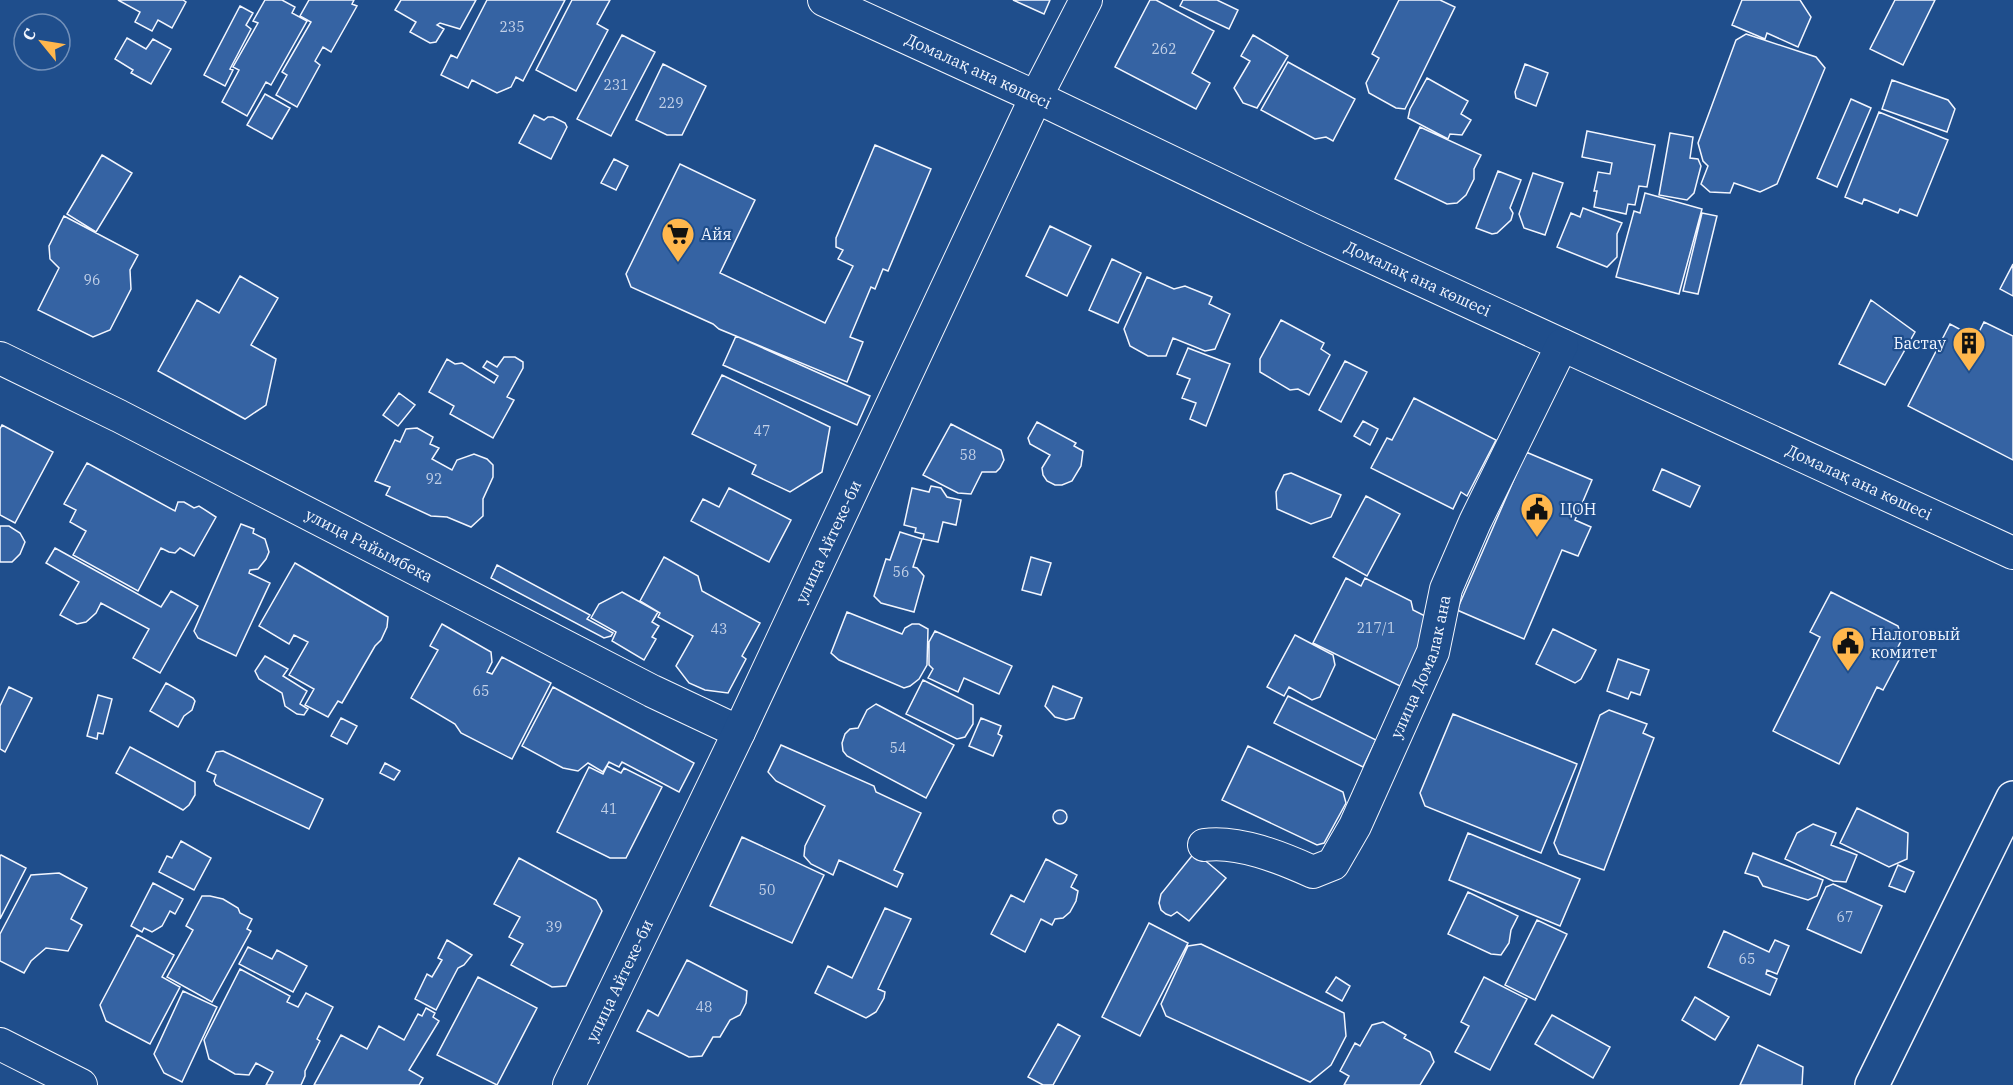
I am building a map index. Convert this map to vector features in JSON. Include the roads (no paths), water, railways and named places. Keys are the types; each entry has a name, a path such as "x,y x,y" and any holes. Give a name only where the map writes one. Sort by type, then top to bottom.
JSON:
{"main road":[{"path":"1872,1085 2013,798"}],"street":[{"name":"Домалақ ана көшесі","path":"824,0 1036,97 1300,224 2013,553"},
{"name":"улица Айтеке-би","path":"569,1085 739,732 1036,97 1086,0"},
{"name":"улица Домалак ана","path":"1204,845 1217,843 1239,846 1313,872 1333,864 1355,826 1433,652 1446,589 1467,541 1562,345"},
{"name":"улица Райымбека","path":"0,358 119,416 652,691 739,732"},
{"path":"0,1044 81,1085"}],"place":[{"name":"Айя","path":"678,263"},
{"name":"Бастау","path":"1969,372"},
{"name":"ЦОН","path":"1537,538"},
{"name":"Налоговый комитет","path":"1848,672"}]}
